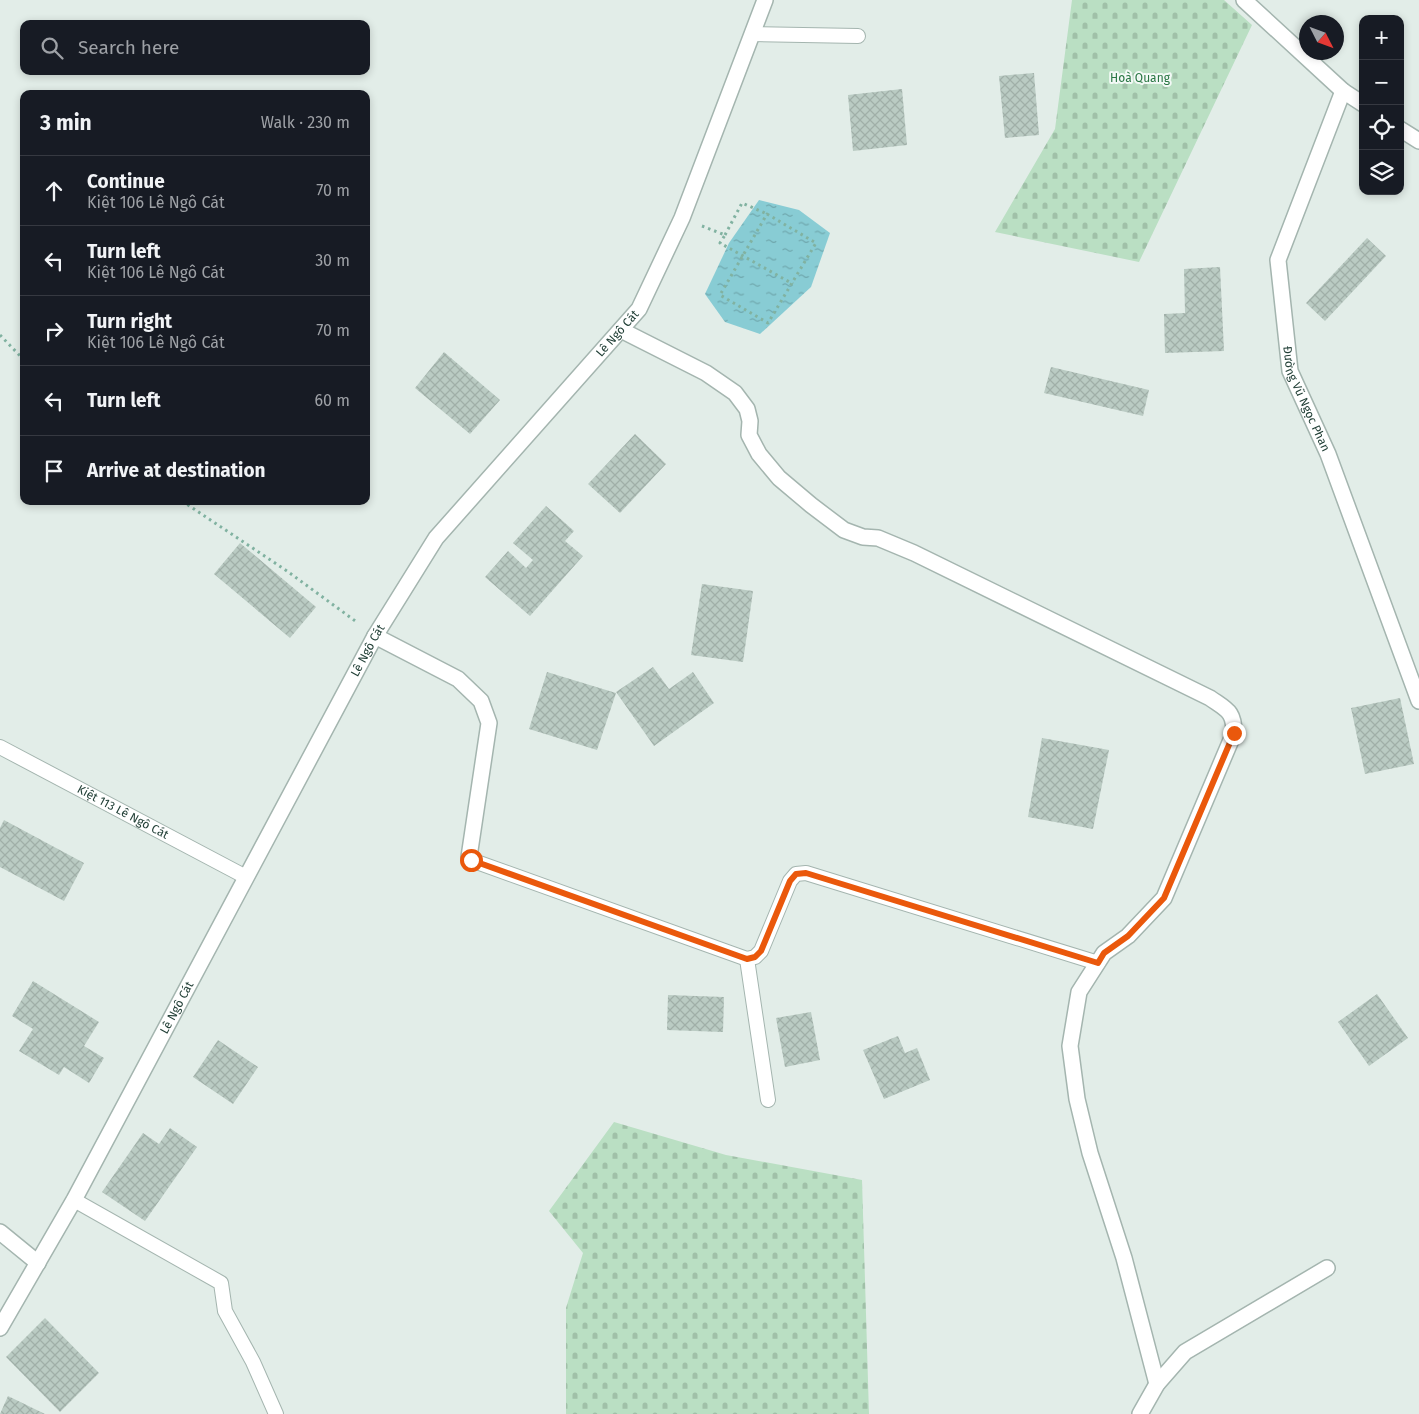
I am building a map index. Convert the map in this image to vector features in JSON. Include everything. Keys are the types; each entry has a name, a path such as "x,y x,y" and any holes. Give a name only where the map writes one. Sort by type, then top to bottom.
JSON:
{"street":[{"name":"Lê Ngô Cát","path":"0,1328 74,1200 375,636 436,538 639,308 682,218 765,0"},
{"path":"1244,0 1343,91 1359,101"},
{"name":"Đường Vũ Ngọc Phan","path":"1343,91 1278,260 1290,371 1328,454 1419,701"},
{"path":"621,330 706,373 735,393 747,409 750,421 749,436 764,460 779,478 844,530 863,537 878,538 914,553 1210,698 1231,713 1234,733 1164,898 1128,936 1104,953 1079,992 1070,1046 1077,1099 1090,1153 1124,1258 1157,1384"},
{"path":"375,636 458,680 480,701 490,723 469,857"},
{"path":"0,1232 38,1263"},
{"path":"1140,1414 1157,1384 1185,1352 1327,1268"}],"lane":[{"path":"752,34 858,36"},
{"name":"Kiệt 113 Lê Ngô Cát","path":"0,747 246,877"},
{"path":"469,857 471,860 747,959 755,957 761,951 790,881 796,874 806,873 1098,963"},
{"path":"747,959 768,1100"},
{"path":"74,1200 221,1283 225,1311 253,1362 276,1414"}],"path":[{"path":"767,214 742,254 720,295 768,324 793,284 816,243 767,214 742,203 720,242 742,254 793,284"},
{"path":"682,218 724,235"},
{"path":"0,335 20,356"},
{"path":"188,505 287,571 375,636"}],"green space":[{"name":"Hoà Quang","path":"1072,0 1224,0 1252,25 1139,262 995,232 1055,129"},
{"path":"614,1122 726,1155 862,1180 869,1414 566,1414 566,1308 583,1253 549,1211"}],"water":[{"path":"759,200 799,210 830,233 811,287 760,334 725,322 705,294 729,243"}],"building":[{"path":"1034,73 1039,135 1005,138 999,76"},
{"path":"902,89 907,145 853,151 848,95"},
{"path":"1367,238 1386,256 1325,321 1306,303"},
{"path":"1220,267 1224,351 1165,353 1164,314 1185,313 1184,269"},
{"path":"444,352 500,400 470,434 415,388"},
{"path":"1051,367 1149,390 1143,416 1044,393"},
{"path":"635,434 666,464 620,513 588,484"},
{"path":"546,506 574,531 565,541 583,556 530,616 485,577 508,551 526,568 533,560 513,543"},
{"path":"240,543 316,607 290,638 214,574"},
{"path":"702,584 753,591 743,662 691,655"},
{"path":"653,667 669,689 693,672 714,703 654,746 616,692"},
{"path":"547,672 616,693 597,750 529,729"},
{"path":"1400,698 1414,764 1365,774 1351,708"},
{"path":"1042,738 1109,750 1093,829 1028,817"},
{"path":"4,820 84,863 64,901 0,867 0,828"},
{"path":"33,981 99,1022 84,1046 104,1058 89,1083 64,1067 59,1075 19,1051 33,1029 12,1016"},
{"path":"1377,994 1408,1038 1369,1066 1338,1022"},
{"path":"668,995 724,997 723,1032 667,1030"},
{"path":"811,1012 820,1060 785,1067 776,1018"},
{"path":"898,1036 905,1053 917,1048 930,1080 884,1099 863,1050"},
{"path":"218,1040 258,1067 233,1104 193,1077"},
{"path":"170,1128 197,1147 145,1221 102,1192 143,1133 159,1144"},
{"path":"45,1318 99,1373 60,1412 6,1357"},
{"path":"8,1396 45,1414 0,1414"}],"route":[{"path":"471,860 747,959 755,957 761,951 790,881 796,874 806,873 1098,963 1104,953 1128,936 1164,898 1234,733"}]}
